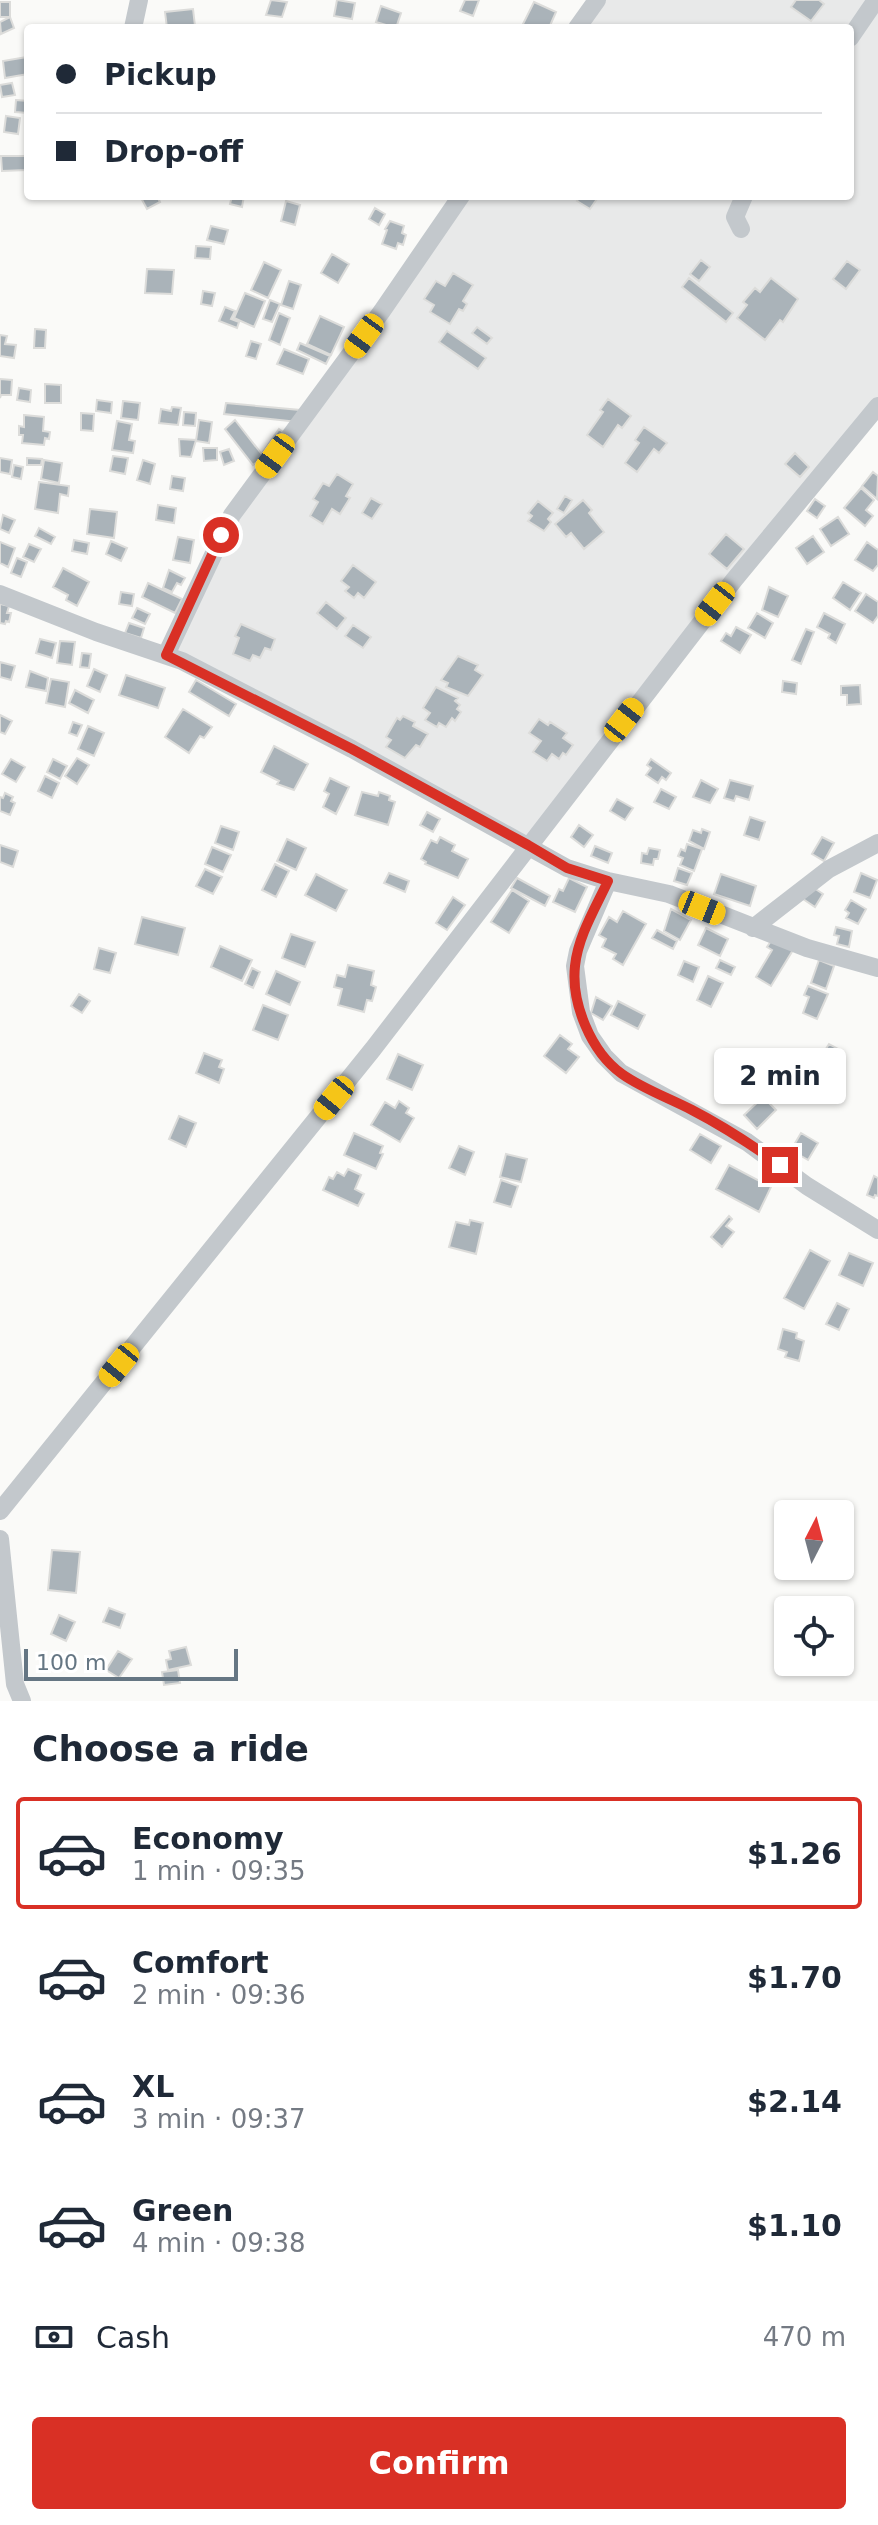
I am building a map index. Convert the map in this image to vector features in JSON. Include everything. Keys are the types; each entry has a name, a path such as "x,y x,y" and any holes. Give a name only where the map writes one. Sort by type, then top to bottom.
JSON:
{"street":[{"path":"134,24 139,0"},
{"path":"580,24 597,0"},
{"path":"854,32 876,0"},
{"path":"166,655 232,515 382,311 458,200"},
{"path":"741,229 735,217 742,200"},
{"path":"0,1511 363,1061 734,580 878,406"},
{"path":"0,594 107,636 166,655 352,749 567,868 608,881 669,894 807,948 878,968"},
{"path":"753,928 808,883 878,843"},
{"path":"608,881 578,951 575,966 581,1012 590,1036 604,1056 621,1073 747,1142 807,1186 878,1230"},
{"path":"0,1539 15,1684 22,1701"}],"shaded area":[{"path":"601,0 878,0 878,411 529,839 163,649 239,510 465,200 854,200 854,24 585,24"}],"building":[{"path":"271,0 287,2 282,17 266,15"},
{"path":"337,0 355,3 352,19 334,16"},
{"path":"465,0 479,0 473,16 460,11"},
{"path":"796,0 819,0 824,4 811,21 791,7"},
{"path":"0,2 10,2 10,17 0,17"},
{"path":"534,2 556,12 551,24 523,24"},
{"path":"381,6 401,13 397,24 376,22"},
{"path":"193,9 195,24 166,24 165,12"},
{"path":"10,17 14,28 1,34 0,22"},
{"path":"24,58 24,75 5,78 3,61"},
{"path":"12,83 15,95 2,97 0,85"},
{"path":"16,100 24,101 24,113 15,112"},
{"path":"6,116 20,118 18,134 4,132"},
{"path":"1,156 24,156 24,170 2,171"},
{"path":"142,200 159,200 160,202 147,209"},
{"path":"231,200 243,200 242,207 230,204"},
{"path":"578,200 596,200 590,209"},
{"path":"286,201 300,205 295,225 281,221"},
{"path":"375,208 385,214 379,225 369,219"},
{"path":"390,221 404,226 402,233 406,235 403,245 398,243 396,249 382,244"},
{"path":"211,226 228,230 224,244 207,240"},
{"path":"196,246 211,247 210,259 195,258"},
{"path":"332,254 349,264 338,283 321,273"},
{"path":"701,260 710,267 699,281 690,274"},
{"path":"847,261 860,270 846,289 833,279"},
{"path":"264,262 281,270 268,298 251,290"},
{"path":"147,269 174,270 172,294 145,293"},
{"path":"453,273 473,285 463,301 467,304 463,311 459,309 450,324 430,312 434,305 424,299 436,281 445,286"},
{"path":"689,278 733,313 726,322 682,287"},
{"path":"771,278 798,299 783,322 780,320 765,340 737,318 747,305 743,302 755,288 760,292"},
{"path":"289,281 301,285 293,309 281,305"},
{"path":"203,291 215,293 212,306 201,304"},
{"path":"245,293 265,301 254,327 234,318"},
{"path":"270,300 280,304 272,322 263,319"},
{"path":"225,307 235,311 231,319 239,322 237,328 219,321"},
{"path":"279,313 290,318 280,345 269,340"},
{"path":"320,316 344,327 331,355 307,344"},
{"path":"477,327 492,338 487,344 472,333"},
{"path":"35,329 46,330 45,348 34,348"},
{"path":"447,331 486,358 478,369 439,342"},
{"path":"0,335 7,336 5,344 16,345 14,358 0,356"},
{"path":"251,341 261,344 256,359 246,356"},
{"path":"300,343 330,356 326,364 297,350"},
{"path":"284,349 309,359 303,374 277,364"},
{"path":"0,379 12,380 11,395 1,395 0,398"},
{"path":"45,384 61,385 61,403 45,403"},
{"path":"19,388 31,390 30,402 17,400"},
{"path":"608,399 631,416 622,428 618,425 603,447 587,435"},
{"path":"97,400 112,402 111,413 96,411"},
{"path":"123,401 140,403 138,420 121,418"},
{"path":"226,403 300,410 298,422 224,414"},
{"path":"172,407 181,408 178,425 159,423 161,409 171,411"},
{"path":"184,412 196,413 195,426 183,425"},
{"path":"81,413 94,414 93,431 81,430"},
{"path":"24,415 44,417 43,431 50,432 44,445 22,443 19,426 24,427"},
{"path":"199,420 212,422 209,443 196,441"},
{"path":"235,420 264,457 253,465 225,429"},
{"path":"117,421 132,424 129,440 135,441 133,453 112,450"},
{"path":"644,427 667,443 659,453 654,449 637,472 625,463 639,443 635,440"},
{"path":"279,429 287,435 270,458 263,452"},
{"path":"179,439 196,440 191,457 180,456"},
{"path":"203,448 217,448 217,460 204,461"},
{"path":"229,449 234,461 224,465 220,452"},
{"path":"795,453 809,467 800,477 785,464"},
{"path":"113,456 128,458 125,474 110,471"},
{"path":"0,458 12,460 10,474 0,472"},
{"path":"27,458 42,459 41,465 27,465"},
{"path":"44,460 62,463 59,483 41,479"},
{"path":"143,460 155,464 150,484 137,480"},
{"path":"14,465 23,467 21,479 12,477"},
{"path":"873,472 878,476 877,499 862,486"},
{"path":"337,474 353,484 346,496 350,498 340,514 332,509 323,524 310,516 318,502 313,499 323,483 329,486"},
{"path":"172,476 185,478 183,491 170,489"},
{"path":"39,482 69,486 68,496 60,494 58,513 35,509"},
{"path":"861,488 874,500 866,510 873,516 865,526 844,508"},
{"path":"565,496 572,500 564,513 557,509"},
{"path":"371,498 382,504 372,519 362,513"},
{"path":"815,499 825,506 817,518 807,511"},
{"path":"583,500 604,532 584,549 571,533 566,537 555,524"},
{"path":"538,501 553,513 544,531 528,521 532,516 528,513"},
{"path":"158,505 176,508 174,523 156,520"},
{"path":"90,509 117,512 114,538 87,534"},
{"path":"3,515 15,520 9,533 0,529"},
{"path":"838,517 849,534 831,546 820,529"},
{"path":"39,528 55,537 51,544 35,536"},
{"path":"726,534 744,549 727,569 709,554"},
{"path":"813,536 824,552 807,564 796,548"},
{"path":"178,537 194,540 190,563 173,560"},
{"path":"74,540 89,543 87,554 72,551"},
{"path":"111,541 127,548 121,561 106,554"},
{"path":"0,542 15,548 8,567 0,563"},
{"path":"867,542 878,550 878,565 873,571 855,560"},
{"path":"29,544 41,549 34,562 23,557"},
{"path":"17,558 27,562 21,577 11,573"},
{"path":"353,565 376,582 364,598 358,593 354,598 345,591 349,587 341,581"},
{"path":"63,568 89,582 77,606 66,600 68,595 53,587"},
{"path":"169,570 185,578 181,585 177,583 172,592 163,588"},
{"path":"843,582 861,593 850,610 833,598"},
{"path":"148,583 182,599 175,613 142,597"},
{"path":"769,587 788,596 778,617 762,610"},
{"path":"121,592 134,594 132,606 119,604"},
{"path":"866,594 878,602 878,616 873,623 855,611"},
{"path":"326,602 346,618 337,629 317,613"},
{"path":"0,604 9,606 7,613 11,613 9,622 5,624 0,623"},
{"path":"137,608 150,614 145,624 132,618"},
{"path":"757,613 773,623 765,638 748,628"},
{"path":"824,613 845,624 836,643 828,638 830,634 817,627"},
{"path":"129,623 144,628 141,638 125,633"},
{"path":"241,624 275,639 271,650 265,648 260,658 253,655 250,661 233,654 239,638 235,636"},
{"path":"353,625 371,637 363,648 345,636"},
{"path":"736,627 751,635 740,653 721,641 726,633 731,636"},
{"path":"806,629 814,632 801,664 792,660"},
{"path":"40,639 56,643 52,658 36,653"},
{"path":"60,641 75,642 72,665 57,663"},
{"path":"82,653 91,654 89,668 80,667"},
{"path":"458,656 478,665 475,670 483,675 468,696 446,687 448,683 441,680"},
{"path":"0,662 15,666 11,680 0,677"},
{"path":"94,669 107,675 100,692 87,686"},
{"path":"30,671 48,678 46,691 26,687"},
{"path":"126,675 165,688 158,708 119,695"},
{"path":"51,679 69,682 65,707 46,703"},
{"path":"196,680 236,704 229,716 189,692"},
{"path":"783,681 797,683 796,694 782,692"},
{"path":"860,685 861,704 847,705 847,695 841,695 841,686"},
{"path":"436,687 458,698 455,701 460,705 457,709 461,712 446,727 439,723 437,727 425,720 430,713 423,708"},
{"path":"75,690 94,700 88,713 69,703"},
{"path":"183,709 212,727 204,738 200,736 189,753 165,737"},
{"path":"0,715 12,721 5,734 0,732"},
{"path":"403,716 428,734 420,747 416,745 405,758 386,747 391,740 386,737 397,718 400,720"},
{"path":"539,719 567,733 563,738 573,745 566,755 563,753 559,759 552,754 547,761 533,752 541,741 529,733"},
{"path":"73,722 82,725 77,736 69,733"},
{"path":"88,726 104,733 94,756 78,749"},
{"path":"274,746 308,764 294,790 277,784 279,781 261,772"},
{"path":"77,758 89,765 77,784 65,776"},
{"path":"11,759 25,767 16,782 2,774"},
{"path":"53,759 67,766 60,779 47,772"},
{"path":"651,759 671,773 666,780 662,777 658,783 646,775 651,768 647,765"},
{"path":"45,776 59,783 52,798 38,791"},
{"path":"330,778 349,787 336,814 323,807 329,794 324,791"},
{"path":"701,780 718,789 710,803 693,797"},
{"path":"730,780 753,786 749,800 736,796 734,801 724,798"},
{"path":"661,789 676,797 669,809 654,802"},
{"path":"362,792 378,796 379,792 390,796 389,800 395,802 388,825 355,815"},
{"path":"5,793 13,797 11,801 15,803 10,815 0,811 0,797 3,798"},
{"path":"617,799 633,808 625,820 610,811"},
{"path":"427,812 440,819 433,832 420,825"},
{"path":"750,817 765,822 759,840 744,835"},
{"path":"579,825 593,835 584,847 571,837"},
{"path":"221,826 239,832 233,850 215,843"},
{"path":"702,829 710,832 704,849 689,841 693,830 701,833"},
{"path":"440,837 455,845 452,851 468,859 458,878 425,864 421,859 431,840 437,843"},
{"path":"822,837 834,843 824,861 812,854"},
{"path":"287,839 306,848 296,870 277,861"},
{"path":"687,844 702,849 694,871 680,865 683,858 678,856 681,849 685,851"},
{"path":"0,845 18,851 13,867 0,862"},
{"path":"595,846 612,853 608,863 591,856"},
{"path":"212,847 231,855 223,872 205,864"},
{"path":"649,848 660,850 653,865 641,863 642,853 647,854"},
{"path":"275,864 289,871 276,897 262,890"},
{"path":"678,868 692,873 687,885 674,881"},
{"path":"205,869 222,877 213,894 196,886"},
{"path":"389,873 409,881 405,892 384,883"},
{"path":"861,873 877,880 870,898 854,892"},
{"path":"316,874 347,890 336,911 305,895"},
{"path":"721,874 756,886 750,906 714,894"},
{"path":"517,878 550,896 545,906 511,888"},
{"path":"569,878 587,887 575,912 553,902"},
{"path":"811,886 823,894 815,907 803,899"},
{"path":"512,890 529,901 509,933 491,922"},
{"path":"453,897 465,905 447,930 436,923"},
{"path":"851,900 866,909 858,924 846,918 849,913 845,910"},
{"path":"671,909 691,920 680,940 664,931"},
{"path":"623,911 646,924 623,965 613,959 616,954 602,947 606,939 599,935 609,917 617,922"},
{"path":"142,917 185,928 178,955 135,944"},
{"path":"836,927 852,931 849,947 837,944 839,936 834,935"},
{"path":"706,928 728,939 720,956 698,945"},
{"path":"657,930 677,941 673,949 652,938"},
{"path":"291,934 315,942 305,967 282,958"},
{"path":"773,938 793,950 771,986 756,977 772,950 767,947"},
{"path":"220,946 252,960 242,981 211,967"},
{"path":"99,948 116,953 110,973 94,969"},
{"path":"720,960 735,967 731,975 716,968"},
{"path":"819,960 834,966 826,989 811,983"},
{"path":"684,961 699,967 693,982 678,975"},
{"path":"348,965 374,971 371,985 376,987 372,1001 367,1000 364,1012 338,1005 342,989 334,987 337,975 345,977"},
{"path":"252,968 260,972 253,988 245,984"},
{"path":"276,971 300,982 290,1005 266,994"},
{"path":"708,976 723,983 711,1007 697,1000"},
{"path":"808,986 828,994 817,1019 803,1013 809,997 804,995"},
{"path":"79,994 90,1001 82,1013 71,1006"},
{"path":"596,997 612,1006 603,1020 591,1013"},
{"path":"618,1001 645,1015 638,1029 611,1015"},
{"path":"263,1005 288,1015 278,1040 253,1030"},
{"path":"560,1035 572,1044 568,1049 579,1057 566,1073 544,1056"},
{"path":"829,1044 838,1049 829,1065 819,1060"},
{"path":"204,1053 222,1060 219,1067 224,1069 219,1083 196,1073"},
{"path":"398,1054 423,1065 412,1090 387,1079"},
{"path":"818,1065 825,1070 815,1085 808,1080"},
{"path":"726,1071 745,1081 739,1092 720,1082"},
{"path":"763,1097 776,1110 757,1129 744,1115"},
{"path":"399,1101 409,1108 406,1113 414,1118 400,1142 371,1125 385,1102 395,1108"},
{"path":"179,1116 196,1123 186,1147 169,1139"},
{"path":"354,1133 383,1146 376,1169 344,1155"},
{"path":"801,1133 818,1143 808,1160 791,1150"},
{"path":"700,1134 721,1146 711,1163 690,1150"},
{"path":"459,1146 474,1152 465,1175 449,1168"},
{"path":"506,1154 527,1159 521,1182 500,1177"},
{"path":"729,1165 771,1187 759,1212 716,1189"},
{"path":"348,1169 361,1175 355,1189 364,1194 358,1206 323,1190 329,1177 333,1179 337,1172 344,1176"},
{"path":"874,1176 878,1178 878,1196 874,1198 867,1195"},
{"path":"501,1180 518,1186 511,1207 494,1202"},
{"path":"729,1216 732,1219 726,1226 734,1232 722,1247 711,1237"},
{"path":"470,1220 483,1223 476,1254 449,1247 456,1222 469,1225"},
{"path":"810,1250 830,1261 804,1309 784,1298"},
{"path":"849,1253 873,1263 863,1286 839,1275"},
{"path":"837,1303 849,1309 839,1330 826,1324"},
{"path":"783,1329 797,1333 796,1338 804,1341 799,1361 785,1357 787,1352 778,1349"},
{"path":"52,1550 80,1552 76,1593 48,1590"},
{"path":"109,1608 125,1614 120,1628 103,1622"},
{"path":"59,1615 75,1622 66,1641 51,1634"},
{"path":"186,1647 191,1665 168,1670 166,1660 171,1659 169,1651"},
{"path":"118,1651 132,1659 119,1678 106,1670"},
{"path":"178,1670 180,1683 164,1685 162,1672"}],"route":[{"path":"221,535 166,655 352,749 528,845 548,859 608,881 578,951 575,966 581,1012 590,1036 621,1073 694,1111 780,1165"}]}
